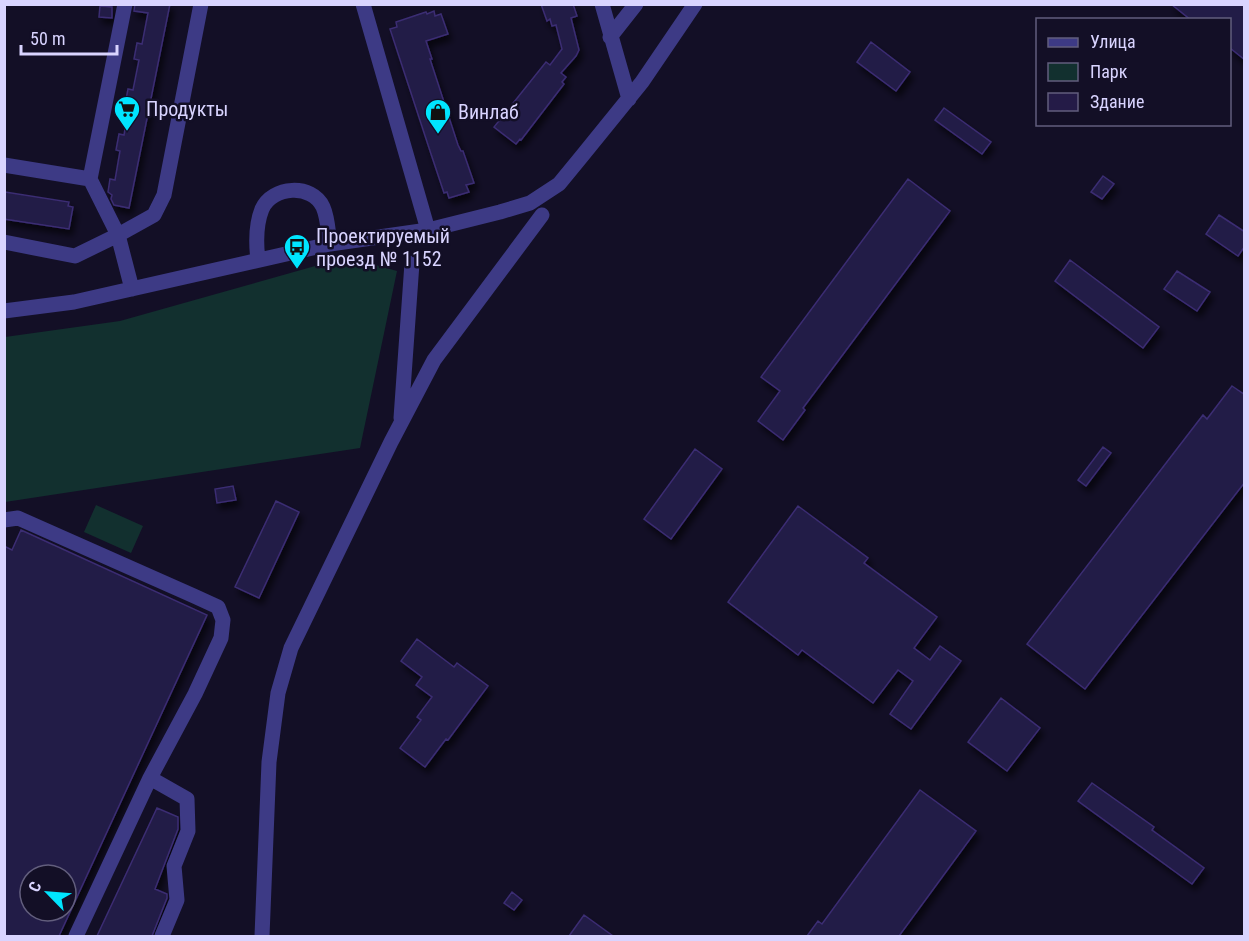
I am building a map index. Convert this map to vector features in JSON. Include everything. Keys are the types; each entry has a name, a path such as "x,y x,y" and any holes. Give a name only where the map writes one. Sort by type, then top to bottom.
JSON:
{"street":[{"path":"125,4 90,179 118,235 132,289"},
{"path":"4,242 75,256 154,215 164,195 201,4"},
{"path":"363,4 428,230"},
{"path":"602,4 629,99"},
{"path":"610,37 636,4"},
{"path":"4,311 74,302 330,244 428,230 500,213 530,203 559,184 642,82 695,4"},
{"path":"4,165 90,179"},
{"path":"258,260 257,236 262,208 270,198 287,190 300,191 318,200 323,207 330,244"},
{"path":"262,936 269,762 278,693 291,648 434,360 542,215"},
{"path":"401,424 412,263"},
{"path":"4,520 18,518 218,608 223,620 221,639 195,694 150,778 76,936"},
{"path":"150,778 187,799 188,831 174,866 177,900 162,936"}],"green space":[{"path":"347,257 397,271 360,448 5,502 5,337 120,321"},
{"path":"96,505 143,526 131,553 84,532"}],"building":[{"path":"135,4 170,4 129,208 114,205 112,195 108,192 110,179 115,180 120,151 116,150 119,134 124,135 129,106 125,105 128,89 133,90 139,60 134,59 137,43 142,44 148,13 134,11"},
{"path":"541,4 573,4 577,16 571,18 579,50 561,73 566,77 562,82 564,84 516,144 494,127 546,62 550,65 562,49 556,25 552,26 550,19 547,21"},
{"path":"1171,4 1245,4 1245,60 1231,49 1231,18 1188,18"},
{"path":"100,6 112,7 112,18 99,17"},
{"path":"434,11 435,16 441,14 448,34 426,41 432,59 430,59 458,145 463,151 474,183 466,185 469,192 449,198 447,192 444,193 390,29 397,27 396,22"},
{"path":"871,42 910,72 896,91 857,62"},
{"path":"944,108 991,142 982,154 935,120"},
{"path":"1103,176 1114,184 1102,199 1091,192"},
{"path":"908,179 950,211 803,408 805,410 783,440 758,421 780,391 761,377"},
{"path":"5,192 69,202 68,206 73,207 69,229 4,219"},
{"path":"1219,215 1245,232 1245,246 1238,256 1206,234"},
{"path":"1070,260 1159,327 1143,348 1055,281"},
{"path":"1177,271 1210,292 1197,311 1164,289"},
{"path":"1232,386 1245,395 1245,482 1085,689 1027,644 1203,415 1207,419"},
{"path":"1103,447 1111,453 1086,486 1078,480"},
{"path":"695,449 722,469 671,539 644,519"},
{"path":"233,486 236,500 217,503 215,489"},
{"path":"276,501 299,512 259,598 235,587"},
{"path":"798,506 868,558 864,563 937,617 914,648 930,660 940,646 961,661 911,729 890,714 913,681 898,670 873,703 802,650 798,655 728,602"},
{"path":"21,530 207,615 78,895 78,863 18,863 18,923 65,923 59,936 4,936 4,546 12,550"},
{"path":"417,639 454,667 457,663 488,686 425,767 400,748 421,720 417,717 432,697 416,685 422,677 401,661"},
{"path":"1001,698 1040,728 1007,771 968,742"},
{"path":"1092,783 1154,827 1152,830 1204,868 1192,884 1078,801"},
{"path":"920,790 976,831 899,936 807,936 818,921 822,924"},
{"path":"157,808 178,817 178,829 155,889 167,894 167,898 152,936 97,936"},
{"path":"512,892 522,900 514,910 504,903"},
{"path":"584,915 613,936 569,936"}],"place":[{"name":"Продукты","path":"127,132"},
{"name":"Винлаб","path":"438,135"},
{"name":"Проектируемый проезд № 1152","path":"297,270"}]}
